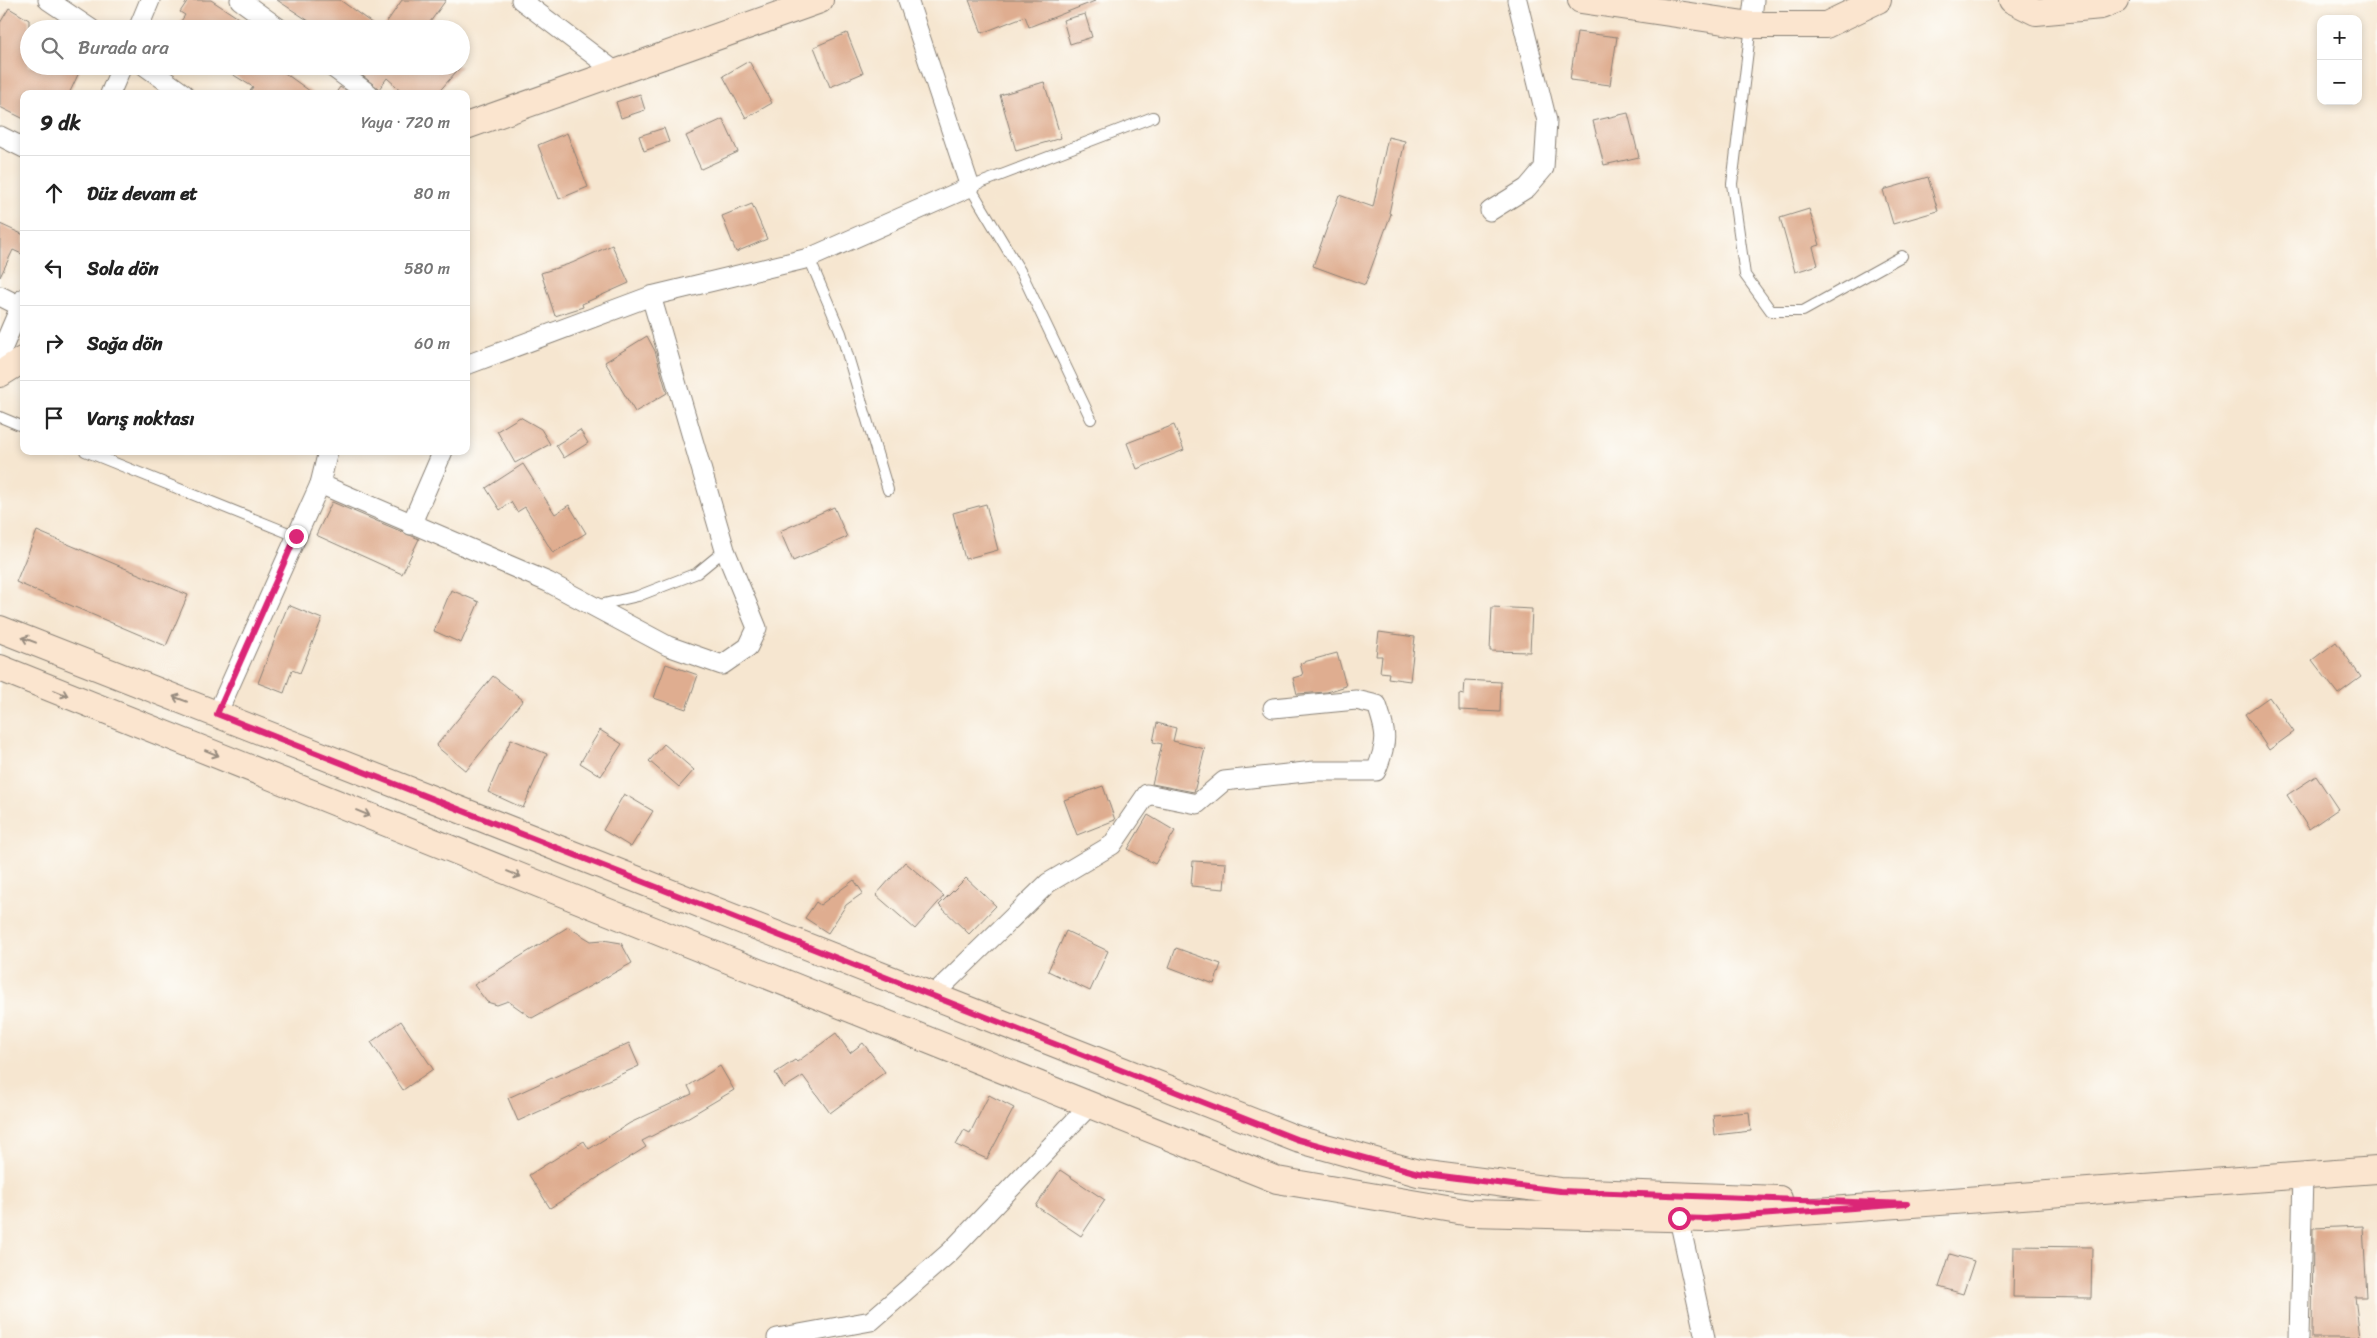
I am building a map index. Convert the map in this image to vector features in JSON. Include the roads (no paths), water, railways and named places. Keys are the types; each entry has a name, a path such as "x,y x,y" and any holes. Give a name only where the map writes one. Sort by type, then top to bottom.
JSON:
{"main road":[{"path":"470,125 820,0"},
{"path":"1581,0 1753,12 1826,25 1878,0"},
{"path":"2012,0 2036,12 2101,6 2116,0"},
{"path":"0,374 20,362"},
{"path":"0,629 1296,1139 1418,1173 1560,1191 1907,1204"},
{"path":"0,668 1277,1180 1470,1213 1706,1219 2377,1170"}],"street":[{"path":"48,0 78,20"},
{"path":"142,20 150,0"},
{"path":"240,0 268,20"},
{"path":"521,0 616,72"},
{"path":"470,364 652,296 809,258 970,188 908,0"},
{"path":"1490,211 1528,188 1544,168 1547,121 1518,0"},
{"path":"112,90 118,75"},
{"path":"158,75 178,90"},
{"path":"343,75 364,90"},
{"path":"0,136 20,146"},
{"path":"0,296 20,301"},
{"path":"320,484 548,582 668,646 722,665 748,647 757,628 725,550 652,296"},
{"path":"0,354 20,307"},
{"path":"217,714 320,484 327,455"},
{"path":"412,525 441,455"},
{"path":"932,996 1048,883 1112,846 1147,794 1197,804 1224,781 1314,771 1376,770 1382,755 1386,733 1377,705 1356,700 1272,708"},
{"path":"777,1338 872,1321 950,1252 1090,1105"},
{"path":"2299,1338 2303,1175"},
{"path":"1679,1218 1705,1338"}],"lane":[{"path":"1753,12 1732,184 1745,275 1772,310 1804,311 1902,256"},
{"path":"1091,419 1022,274 970,188 1153,117"},
{"path":"809,258 841,333 888,490"},
{"path":"0,417 20,425"},
{"path":"95,455 296,536"},
{"path":"592,607 638,596 697,573 725,550"}]}
